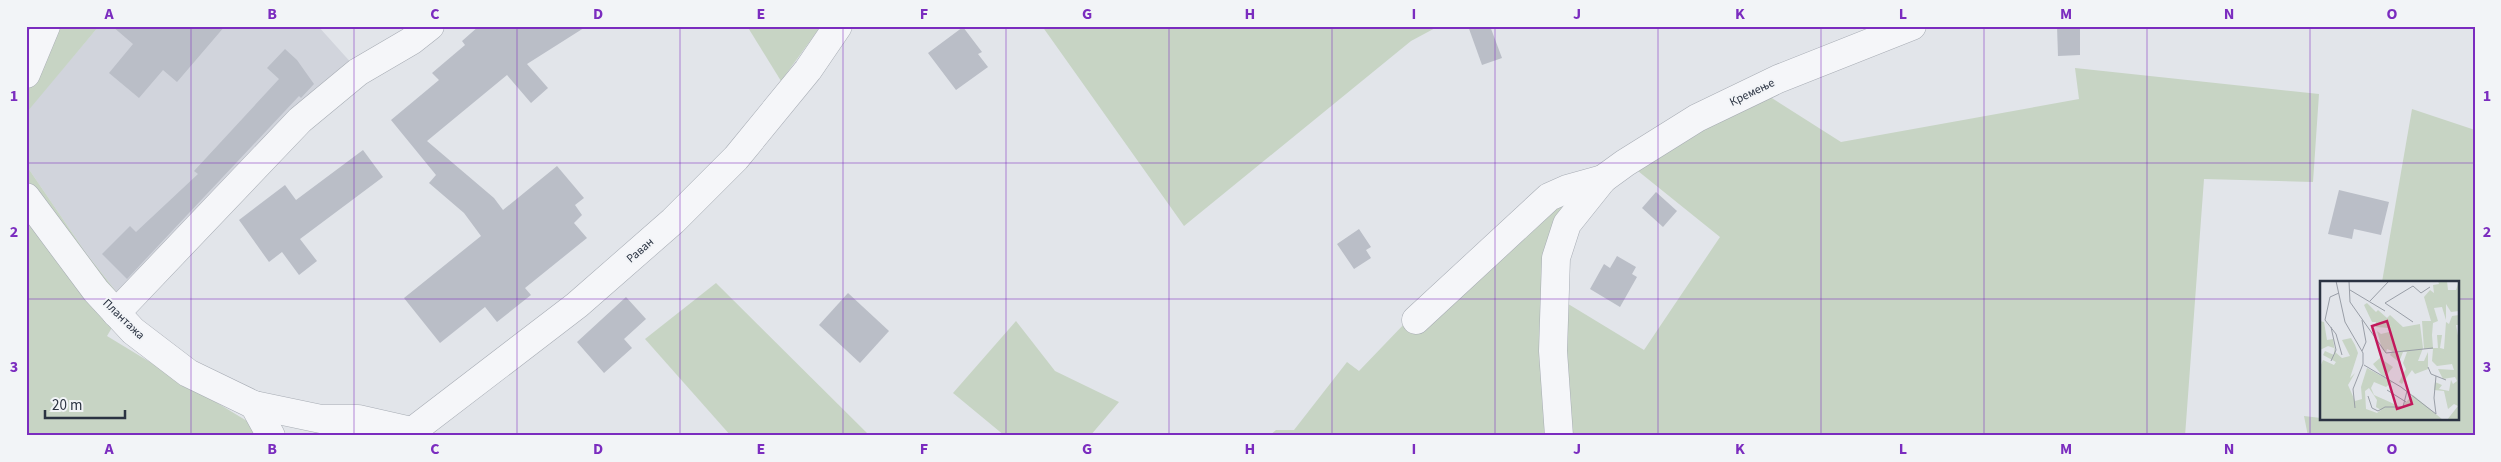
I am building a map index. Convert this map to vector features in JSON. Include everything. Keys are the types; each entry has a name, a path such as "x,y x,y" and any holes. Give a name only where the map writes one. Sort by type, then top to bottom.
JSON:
{"street":[{"path":"26,74 46,26"},
{"path":"116,313 300,120 358,72 411,41 430,26"},
{"name":"Раван","path":"408,434 577,305 673,221 736,158 808,70 838,26"},
{"name":"Кремење","path":"1559,436 1553,350 1556,258 1567,224 1603,179 1697,118 1778,79 1912,26"},
{"name":"Кремење","path":"1416,320 1550,197 1567,189 1603,179"},
{"name":"Плантажа","path":"26,197 96,291 116,313 133,331 188,373 254,405 321,419 358,419 408,434"},
{"path":"254,405 271,436"}],"shaded area":[{"path":"99,26 318,26 354,66 126,304 86,253 26,165 26,112"}],"green space":[{"path":"26,26 99,26 27,112 26,117"},
{"path":"747,26 821,26 781,81"},
{"path":"1042,26 1439,26 1411,41 1184,226"},
{"path":"2075,68 2319,94 2313,182 2204,179 2185,436 1562,436 1560,299 1644,350 1720,237 1633,167 1764,93 1841,142 2079,99"},
{"path":"2412,109 2475,130 2475,436 2308,436 2304,416 2320,418 2320,420 2458,420 2458,281 2382,281"},
{"path":"26,165 86,253 126,304 107,336 257,427 256,436 26,436"},
{"path":"1555,200 1570,213 1553,436 1269,436 1276,430 1294,430 1347,362 1359,371 1407,321"},
{"path":"716,283 870,436 731,436 645,339"},
{"path":"1016,321 1055,371 1119,402 1090,436 1005,436 953,393"}],"building":[{"path":"112,26 225,26 177,82 163,70 139,98 109,73 133,44"},
{"path":"479,26 587,26 527,64 548,88 531,103 507,75 427,141 494,198 503,210 557,166 584,198 575,205 582,215 574,223 587,238 525,288 531,295 497,322 485,307 440,343 404,298 481,236 464,213 429,183 436,175 391,120 439,80 432,73 465,45 462,41"},
{"path":"1468,26 1490,26 1502,58 1482,65"},
{"path":"2057,26 2080,26 2080,55 2058,56"},
{"path":"963,27 982,52 978,54 988,67 956,90 928,53"},
{"path":"285,49 297,60 314,84 301,98 299,96 127,279 102,254 130,226 136,232 198,174 194,171 279,79 267,68"},
{"path":"363,150 383,177 300,239 317,261 299,275 282,252 269,262 239,220 285,185 296,200"},
{"path":"2339,190 2389,202 2381,235 2354,229 2352,239 2328,234"},
{"path":"1656,192 1677,211 1663,227 1642,208"},
{"path":"1359,229 1371,247 1366,250 1371,258 1354,269 1337,244"},
{"path":"1617,256 1636,267 1632,274 1637,277 1620,307 1590,289 1604,264 1610,268"},
{"path":"848,293 889,331 860,363 819,325"},
{"path":"626,297 646,319 624,339 632,348 604,373 577,342"}]}
